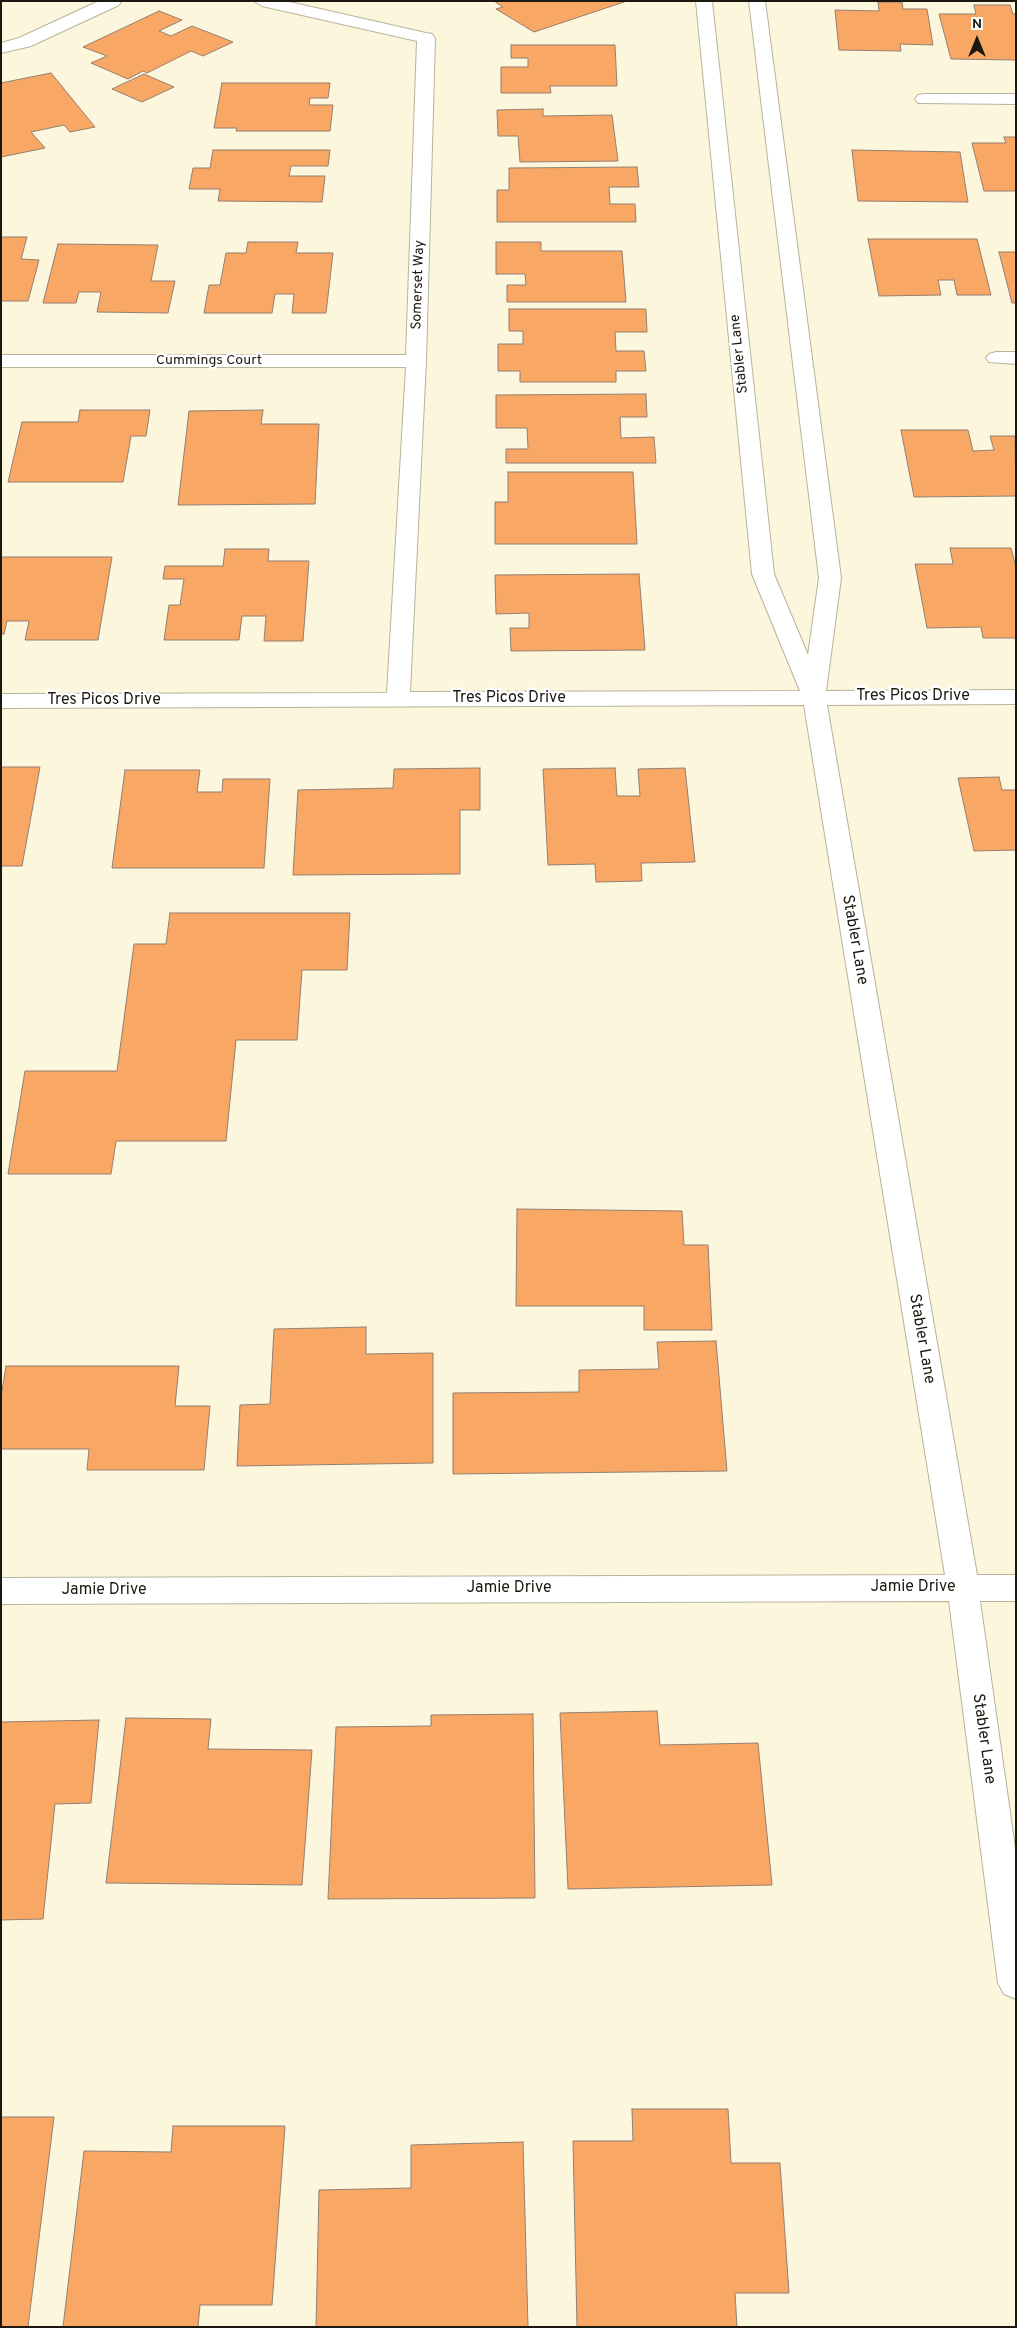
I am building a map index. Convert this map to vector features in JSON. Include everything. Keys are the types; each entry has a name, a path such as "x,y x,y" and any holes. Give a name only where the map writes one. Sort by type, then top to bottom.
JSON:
{"street":[{"path":"1,48 25,42 113,1"},
{"name":"Somerset Way","path":"262,1 426,38 416,362 398,700"},
{"name":"Stabler Lane","path":"704,1 763,574 814,697 963,1588 1016,1983"},
{"name":"Stabler Lane","path":"757,1 830,578 814,697"},
{"path":"924,99 1016,99"},
{"path":"996,358 1016,358"},
{"name":"Cummings Court","path":"1,362 416,362"},
{"name":"Tres Picos Drive","path":"1,701 1016,697"},
{"name":"Jamie Drive","path":"1,1591 1016,1588"}],"building":[{"path":"494,1 627,1 534,32 496,9 503,7"},
{"path":"878,2 902,2 903,9 927,9 933,45 900,44 901,51 839,50 835,10 879,11"},
{"path":"974,5 1010,5 1013,14 1016,14 1016,60 951,59 939,14 976,14"},
{"path":"159,11 182,20 159,31 171,36 192,26 233,42 203,56 191,51 147,73 143,71 128,79 91,63 107,56 83,47"},
{"path":"511,45 615,45 617,86 550,86 551,93 501,93 501,67 528,67 528,58 511,58"},
{"path":"51,73 95,127 70,132 64,125 31,132 45,148 1,157 1,83"},
{"path":"144,74 174,87 142,102 112,89"},
{"path":"222,83 330,83 328,98 310,98 309,105 333,105 330,131 236,131 237,128 214,128"},
{"path":"543,109 543,116 612,115 618,161 520,162 518,136 498,136 497,110"},
{"path":"1004,137 1016,137 1016,191 984,191 972,143 1006,143"},
{"path":"213,150 330,150 328,166 291,166 289,176 325,176 322,202 218,201 220,189 189,189 193,168 210,168"},
{"path":"852,150 960,152 968,202 858,201"},
{"path":"637,167 639,187 609,187 610,204 635,204 636,222 497,222 497,190 509,190 509,168"},
{"path":"1,237 27,237 21,259 39,260 28,301 1,301"},
{"path":"868,239 977,239 991,295 957,295 954,280 938,280 941,295 879,296"},
{"path":"248,242 298,242 296,253 333,253 326,313 292,313 294,294 275,294 272,313 204,313 209,285 220,285 226,253 246,253"},
{"path":"496,242 541,242 541,251 622,251 626,302 507,302 507,285 526,285 525,274 496,274"},
{"path":"58,244 158,245 151,281 175,281 168,313 97,312 101,292 79,292 76,303 43,303"},
{"path":"999,252 1016,252 1016,303 1012,303"},
{"path":"509,309 646,309 647,332 615,332 616,351 644,351 646,371 616,371 616,382 520,382 520,371 498,371 498,344 523,344 523,331 509,331"},
{"path":"646,394 647,417 620,417 621,438 654,437 656,463 506,463 506,449 528,449 527,428 496,428 496,395"},
{"path":"80,410 150,410 146,436 131,436 123,482 8,482 22,422 78,422"},
{"path":"263,410 261,424 319,424 315,504 178,505 189,411"},
{"path":"901,430 968,430 973,451 994,450 990,436 1015,436 1016,496 914,497"},
{"path":"508,472 633,472 637,544 495,544 495,502 508,502"},
{"path":"950,548 1011,548 1016,567 1016,638 983,638 981,627 927,628 915,564 953,564"},
{"path":"225,549 269,549 268,561 309,561 303,641 264,641 266,616 242,616 239,640 164,640 169,605 180,605 184,579 163,579 165,566 223,566"},
{"path":"1,557 112,557 98,640 25,640 29,621 7,621 4,634 1,634"},
{"path":"639,574 645,650 511,651 510,628 529,628 529,613 496,614 495,575"},
{"path":"1,767 40,767 22,866 1,866"},
{"path":"480,768 480,810 460,810 460,874 293,875 298,790 393,788 394,769"},
{"path":"615,768 617,796 640,796 638,769 685,768 695,862 641,863 642,881 596,882 595,864 548,865 543,769"},
{"path":"125,770 200,770 197,792 222,792 223,779 270,779 264,868 112,868"},
{"path":"999,777 1002,790 1016,790 1016,850 974,851 958,778"},
{"path":"170,913 350,913 347,970 302,970 297,1040 236,1040 226,1141 116,1141 111,1174 8,1174 25,1071 117,1071 134,944 166,944"},
{"path":"517,1209 682,1211 684,1245 708,1245 712,1330 644,1330 644,1306 516,1306"},
{"path":"366,1327 366,1354 433,1353 433,1463 237,1466 240,1405 270,1404 274,1329"},
{"path":"716,1341 727,1471 453,1474 453,1393 579,1392 579,1370 659,1369 657,1342"},
{"path":"6,1366 179,1366 175,1406 210,1406 204,1470 87,1470 89,1449 1,1449 1,1397"},
{"path":"657,1711 660,1745 758,1743 772,1885 568,1889 560,1713"},
{"path":"533,1714 535,1898 328,1899 336,1727 431,1726 431,1715"},
{"path":"126,1718 211,1719 208,1749 312,1750 302,1885 106,1883"},
{"path":"99,1720 91,1803 55,1804 43,1919 1,1920 1,1722"},
{"path":"632,2109 728,2109 731,2163 780,2163 789,2293 735,2293 737,2327 577,2327 573,2141 633,2141"},
{"path":"1,2117 54,2117 28,2327 1,2327"},
{"path":"173,2126 285,2126 272,2305 200,2305 198,2327 63,2327 84,2151 171,2152"},
{"path":"523,2142 528,2327 316,2327 319,2190 411,2188 411,2145"}]}
